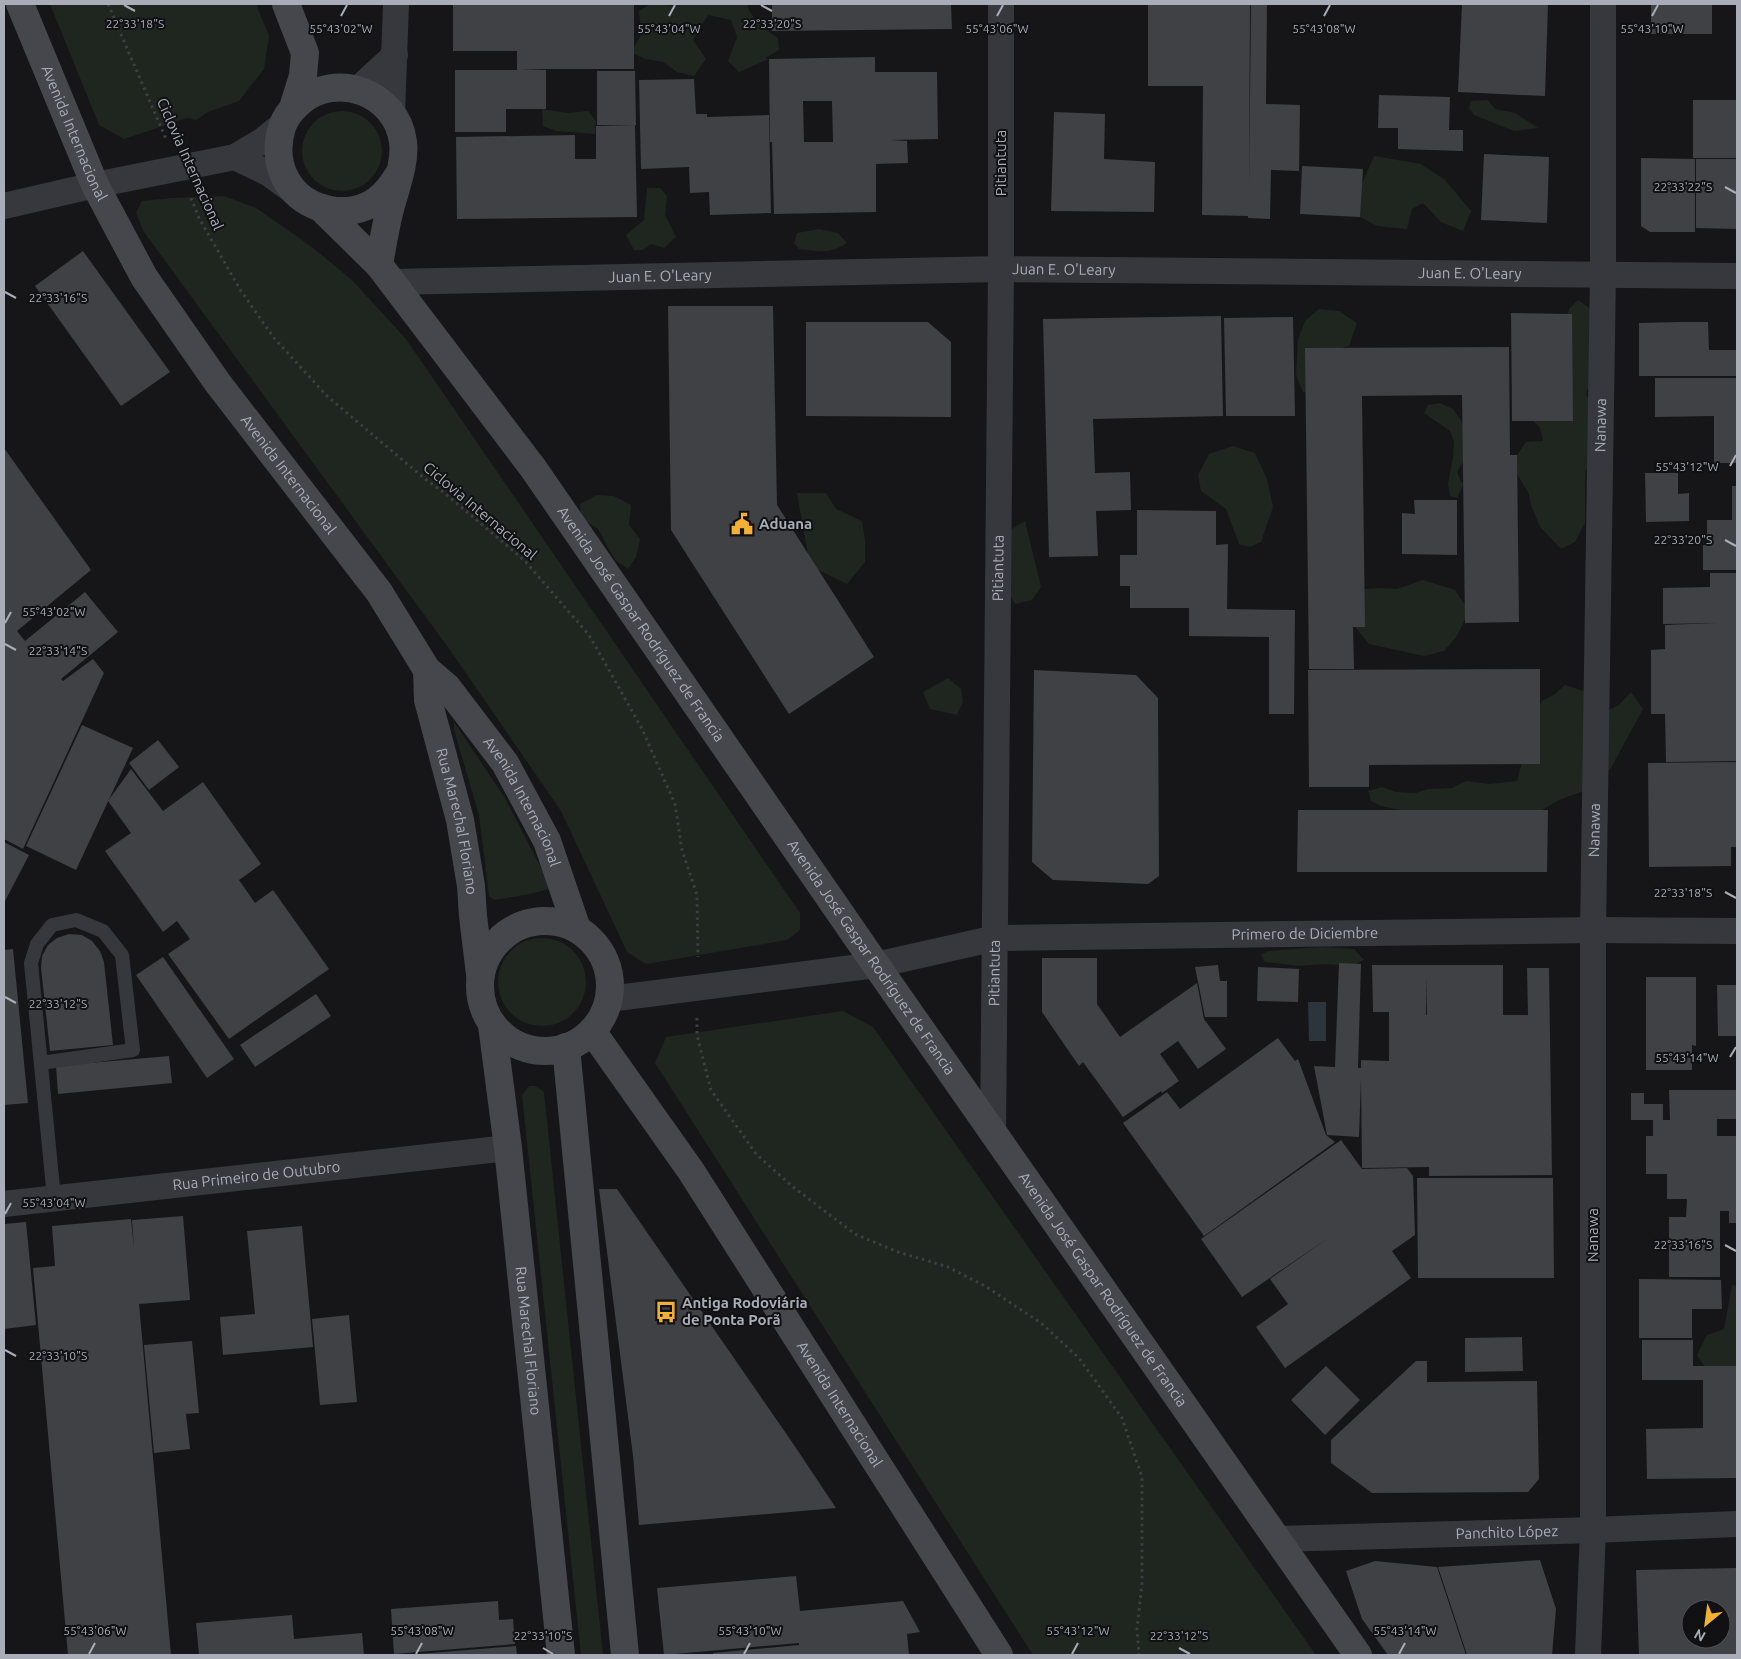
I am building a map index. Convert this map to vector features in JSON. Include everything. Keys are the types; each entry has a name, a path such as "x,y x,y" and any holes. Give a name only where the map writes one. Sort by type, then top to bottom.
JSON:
{"main road":[{"name":"Avenida Internacional","path":"20,4 95,185 144,277 217,382 379,592 427,670 447,687 505,763 547,841 577,929"},
{"path":"286,4 305,53 304,76 278,143 279,162 286,180 305,201 320,208 342,212 360,209 376,201 390,189 398,174"},
{"path":"305,53 353,88 382,102 392,113 399,127 403,142 403,158 398,174 385,274"},
{"path":"288,116 304,98 318,91 333,87 353,88"},
{"name":"Avenida José Gaspar Rodríguez de Francia","path":"320,208 385,274 533,468 876,966 1358,1655"},
{"name":"Rua Marechal Floriano","path":"427,670 428,700 453,788 461,827 471,886 480,974"},
{"path":"537,921 558,922 577,929 593,942 604,959 610,979 609,999 602,1019 592,1031 566,1048 546,1051 526,1048 508,1039 492,1025 483,1007 479,986 480,974 487,954 499,938 517,926 537,921"},
{"name":"Rua Marechal Floriano","path":"492,1025 508,1148 561,1655"},
{"name":"Avenida Internacional","path":"592,1031 690,1171 1000,1655"},
{"path":"566,1048 626,1655"}],"street":[{"path":"392,113 396,4"},
{"name":"Pitiantuta","path":"993,1132 1001,269 1001,4"},
{"name":"Nanawa","path":"1588,1655 1593,1530 1593,930 1603,273 1604,4"},
{"path":"353,88 395,55"},
{"path":"4,206 95,185 235,157 262,141 288,116"},
{"path":"235,157 268,173 297,194"},
{"name":"Juan E. O'Leary","path":"385,274 1001,269 1603,273 1737,276"},
{"name":"Primero de Diciembre","path":"609,999 876,966 996,938 1593,930 1737,931"},
{"name":"Rua Primeiro de Outubro","path":"4,1204 508,1148"},
{"name":"Panchito López","path":"1277,1539 1737,1524"}],"lane":[{"path":"41,1062 133,1050 122,955 103,931 76,920 52,925 37,944 31,963 54,1198"}],"path":[{"name":"Ciclovia Internacional","path":"108,4 199,218 241,291 274,338 327,396 424,479 442,491 524,560 589,636 642,729 674,804 682,850 697,895 697,1035 711,1090 756,1154 793,1187 855,1234 898,1252 948,1267 985,1286 1041,1322 1079,1358 1122,1418 1142,1477 1142,1583 1137,1629 1139,1655"}],"shaded area":[{"path":"50,4 256,4 269,36 264,69 239,101 208,112 196,120 187,118 124,139 99,125"},
{"path":"650,4 672,6 679,4 747,4 755,19 778,38 779,50 765,58 769,59 739,72 728,61 737,37 731,20 708,15 693,40 706,59 694,76 677,72 663,62 645,59 631,52 644,30 640,22 639,11"},
{"path":"1488,100 1495,109 1515,113 1538,128 1514,131 1474,115 1469,108 1471,101"},
{"path":"542,109 568,113 588,111 596,121 595,134 556,131 543,126"},
{"path":"342,111 357,114 370,123 379,136 382,151 379,166 370,179 357,188 342,191 327,188 314,179 305,166 302,151 305,136 314,123 327,114"},
{"path":"1374,156 1421,164 1445,180 1471,211 1463,231 1441,222 1423,203 1412,209 1407,229 1377,226 1353,213 1359,190"},
{"path":"647,188 660,188 667,196 665,215 676,237 664,248 651,244 643,250 634,250 626,235 644,220"},
{"path":"224,196 256,208 312,247 352,280 406,339 800,913 800,930 787,940 646,964 627,952 561,811 450,650 144,232 136,213 142,201"},
{"path":"819,229 838,233 847,243 829,251 818,251 799,249 794,243 797,233"},
{"path":"1578,300 1594,311 1601,371 1587,390 1586,395 1601,412 1594,450 1585,474 1585,523 1575,542 1561,549 1540,527 1531,505 1529,494 1517,474 1517,455 1526,442 1543,441 1540,428 1530,417 1565,329 1569,309"},
{"path":"1319,309 1339,311 1357,323 1349,346 1326,351 1314,393 1303,392 1296,375 1298,339 1305,321"},
{"path":"1440,403 1453,409 1462,422 1468,454 1457,472 1463,485 1457,498 1450,496 1448,483 1454,442 1450,431 1424,413 1428,405"},
{"path":"1233,446 1255,453 1267,479 1273,507 1261,542 1250,547 1239,544 1226,509 1201,491 1198,475 1209,454"},
{"path":"797,493 826,493 836,509 862,521 865,540 865,562 847,584 810,566"},
{"path":"597,495 614,496 631,505 629,525 640,539 636,557 628,569 615,560 598,529 581,518 580,504"},
{"path":"1025,521 1041,587 1032,600 1015,604 998,574 999,537"},
{"path":"1423,580 1455,590 1469,611 1457,636 1444,651 1424,656 1369,644 1351,622 1351,606 1365,589 1397,589"},
{"path":"948,678 961,689 963,702 957,715 930,709 923,692"},
{"path":"1565,685 1590,693 1601,714 1619,705 1631,692 1643,709 1611,768 1595,787 1559,800 1542,810 1543,813 1465,819 1448,810 1433,810 1427,813 1400,810 1381,806 1371,801 1368,791 1382,787 1396,792 1416,793 1428,789 1452,788 1466,781 1489,784 1517,781 1532,718 1542,701 1555,694"},
{"path":"454,722 505,798 551,887 533,893 494,900 489,896 479,815 454,730"},
{"path":"542,938 559,941 573,951 583,965 586,982 583,999 573,1013 559,1023 542,1026 525,1023 511,1013 501,999 498,982 501,965 511,951 525,941"},
{"path":"1322,947 1354,949 1364,960 1351,966 1326,964 1298,966 1265,962 1261,955 1268,951"},
{"path":"1308,1002 1326,1002 1326,1041 1309,1041"},
{"path":"843,1011 873,1027 1316,1655 1033,1655 655,1063 666,1037"},
{"path":"529,1086 536,1086 544,1092 603,1655 581,1655 522,1095"},
{"path":"1732,1285 1737,1286 1737,1379 1724,1377 1709,1370 1697,1355 1707,1335 1724,1329"}],"building":[{"path":"453,4 634,4 634,69 520,69 546,70 546,109 506,109 506,132 455,132 455,70 517,70 517,51 453,51"},
{"path":"772,4 951,4 952,29 772,31"},
{"path":"1148,4 1250,4 1249,187 1251,4 1267,4 1266,104 1300,105 1299,171 1271,170 1270,219 1248,218 1248,216 1202,215 1203,86 1148,86"},
{"path":"1462,4 1548,4 1545,96 1458,92"},
{"path":"1651,4 1712,4 1712,34 1651,34"},
{"path":"875,57 875,72 937,72 938,139 891,140 907,141 908,163 876,164 876,212 774,214 772,142 770,142 769,59","holes":["803,101 832,101 833,142 804,142"]},
{"path":"597,71 635,71 636,125 597,125"},
{"path":"694,79 696,114 707,114 707,117 769,115 771,213 710,215 709,192 690,193 689,167 641,169 639,80"},
{"path":"1379,95 1450,97 1449,130 1463,130 1463,151 1398,149 1398,128 1378,128"},
{"path":"1693,100 1737,100 1737,158 1693,158"},
{"path":"1054,112 1105,114 1104,159 1155,162 1154,212 1051,211"},
{"path":"635,125 637,217 457,219 456,137 575,135 575,159 596,159 596,126"},
{"path":"1484,154 1549,157 1547,223 1481,220"},
{"path":"1641,158 1695,159 1695,232 1650,232 1641,226"},
{"path":"1696,159 1737,159 1737,229 1696,228"},
{"path":"1302,166 1363,169 1360,217 1300,214"},
{"path":"83,251 170,372 121,406 35,286"},
{"path":"668,306 773,306 777,505 874,657 789,714 671,530"},
{"path":"1511,313 1572,314 1573,421 1512,421"},
{"path":"1221,316 1223,416 1093,419 1095,473 1130,472 1131,510 1096,511 1098,556 1049,557 1043,319"},
{"path":"1293,317 1295,416 1226,416 1224,318"},
{"path":"806,322 928,322 951,342 951,417 806,416"},
{"path":"1708,322 1709,350 1737,350 1737,376 1639,376 1639,323"},
{"path":"1509,347 1510,455 1517,455 1519,622 1465,623 1462,395 1362,396 1365,627 1353,627 1354,669 1309,669 1305,348"},
{"path":"1655,378 1737,378 1737,463 1714,463 1714,416 1655,417"},
{"path":"4,448 91,570 17,631 25,641 85,592 118,632 61,679 63,681 93,659 104,673 23,849 4,839"},
{"path":"1645,473 1678,473 1678,494 1689,493 1689,521 1646,522"},
{"path":"1732,486 1737,486 1737,570 1703,570 1703,545 1707,545 1707,520 1732,520"},
{"path":"1414,500 1457,500 1457,555 1402,554 1402,513 1415,514"},
{"path":"1137,510 1216,511 1216,545 1228,544 1227,609 1295,610 1294,714 1269,714 1269,637 1189,636 1189,608 1130,608 1130,586 1120,586 1120,555 1137,555"},
{"path":"1710,573 1737,573 1737,761 1666,762 1665,714 1651,714 1651,650 1665,649 1665,625 1716,623 1663,624 1663,588 1710,587"},
{"path":"1540,669 1540,764 1369,765 1369,787 1309,787 1308,670"},
{"path":"1034,670 1136,675 1158,698 1159,876 1148,884 1053,880 1032,862"},
{"path":"82,725 133,748 76,870 26,846"},
{"path":"158,740 179,767 149,790 129,763"},
{"path":"1737,762 1737,847 1731,847 1731,866 1649,867 1648,763"},
{"path":"131,769 163,811 203,782 261,864 239,880 255,903 273,890 329,969 229,1039 168,954 190,939 177,921 163,932 105,851 131,833 108,801"},
{"path":"1298,810 1548,810 1547,872 1297,872"},
{"path":"4,842 29,855 4,903"},
{"path":"69,934 82,935 92,941 100,951 104,962 113,1045 50,1051 41,968 42,956 48,945 57,938"},
{"path":"13,949 28,1103 4,1105 4,950"},
{"path":"163,957 234,1059 207,1078 136,975"},
{"path":"1042,958 1097,958 1097,1004 1120,1037 1197,983 1204,1019 1226,1049 1198,1069 1178,1041 1160,1054 1179,1081 1123,1117 1083,1062 1079,1066 1042,1012"},
{"path":"1339,963 1361,964 1358,1068 1361,1068 1361,1060 1389,1061 1389,1012 1373,1012 1372,965 1503,965 1503,1015 1528,1015 1527,968 1549,968 1552,1175 1429,1176 1429,1167 1362,1168 1361,1079 1359,1137 1327,1135 1314,1066 1335,1067","holes":["1426,977 1427,1015 1426,1015"]},
{"path":"1218,965 1220,981 1227,981 1227,1017 1205,1017 1195,967"},
{"path":"1258,967 1299,969 1298,1002 1257,1001"},
{"path":"1646,977 1696,977 1696,1046 1692,1045 1692,1070 1646,1070"},
{"path":"1717,985 1737,985 1737,1036 1718,1036"},
{"path":"316,994 331,1016 255,1067 240,1045"},
{"path":"1278,1038 1295,1061 1298,1059 1326,1135 1335,1142 1204,1236 1123,1123 1167,1092 1180,1109"},
{"path":"169,1056 172,1083 58,1094 56,1066"},
{"path":"1669,1090 1737,1090 1737,1119 1717,1119 1717,1136 1737,1136 1737,1174 1646,1174 1646,1136 1653,1136 1653,1120 1631,1120 1631,1093 1644,1093 1644,1104 1663,1104 1663,1120 1670,1120"},
{"path":"1341,1140 1362,1169 1407,1168 1413,1176 1415,1235 1392,1251 1411,1278 1285,1368 1256,1327 1288,1304 1270,1279 1328,1238 1242,1297 1201,1239"},
{"path":"1667,1174 1737,1174 1737,1223 1729,1223 1729,1211 1720,1211 1720,1277 1669,1277 1669,1217 1686,1217 1687,1199 1667,1199"},
{"path":"1417,1178 1553,1178 1554,1278 1418,1278"},
{"path":"599,1189 617,1189 836,1508 639,1525 633,1456"},
{"path":"183,1216 190,1300 139,1304 171,1655 68,1655 33,1268 55,1266 52,1226 131,1219 134,1248 132,1220"},
{"path":"26,1222 36,1325 4,1329 4,1224"},
{"path":"302,1226 313,1347 223,1355 220,1317 255,1314 247,1231"},
{"path":"1639,1279 1721,1280 1722,1309 1692,1309 1692,1338 1639,1338"},
{"path":"349,1315 357,1402 320,1405 312,1319"},
{"path":"1522,1337 1523,1371 1465,1372 1465,1338"},
{"path":"1642,1340 1693,1340 1693,1366 1737,1366 1737,1478 1647,1479 1646,1429 1703,1428 1703,1380 1642,1380"},
{"path":"192,1341 199,1413 186,1414 190,1449 154,1453 144,1345"},
{"path":"1416,1361 1427,1361 1427,1382 1537,1381 1539,1479 1528,1492 1372,1493 1331,1463 1331,1440"},
{"path":"1326,1366 1360,1400 1325,1435 1291,1400"},
{"path":"1540,1560 1556,1609 1552,1655 1467,1655 1438,1567"},
{"path":"1375,1561 1437,1567 1466,1655 1388,1655 1362,1619 1346,1571"},
{"path":"1737,1568 1737,1655 1639,1655 1636,1570"},
{"path":"796,1576 800,1611 903,1601 920,1632 907,1634 909,1655 713,1655 713,1653 799,1645 799,1643 664,1655 657,1588"},
{"path":"498,1601 499,1620 513,1619 515,1644 394,1654 391,1609"},
{"path":"292,1615 294,1639 362,1633 364,1655 199,1655 196,1623"},
{"path":"516,1646 517,1655 418,1655 418,1654"}],"place":[{"name":"Aduana","path":"742,524"},
{"name":"Antiga Rodoviária de Ponta Porã","path":"666,1312"}]}
